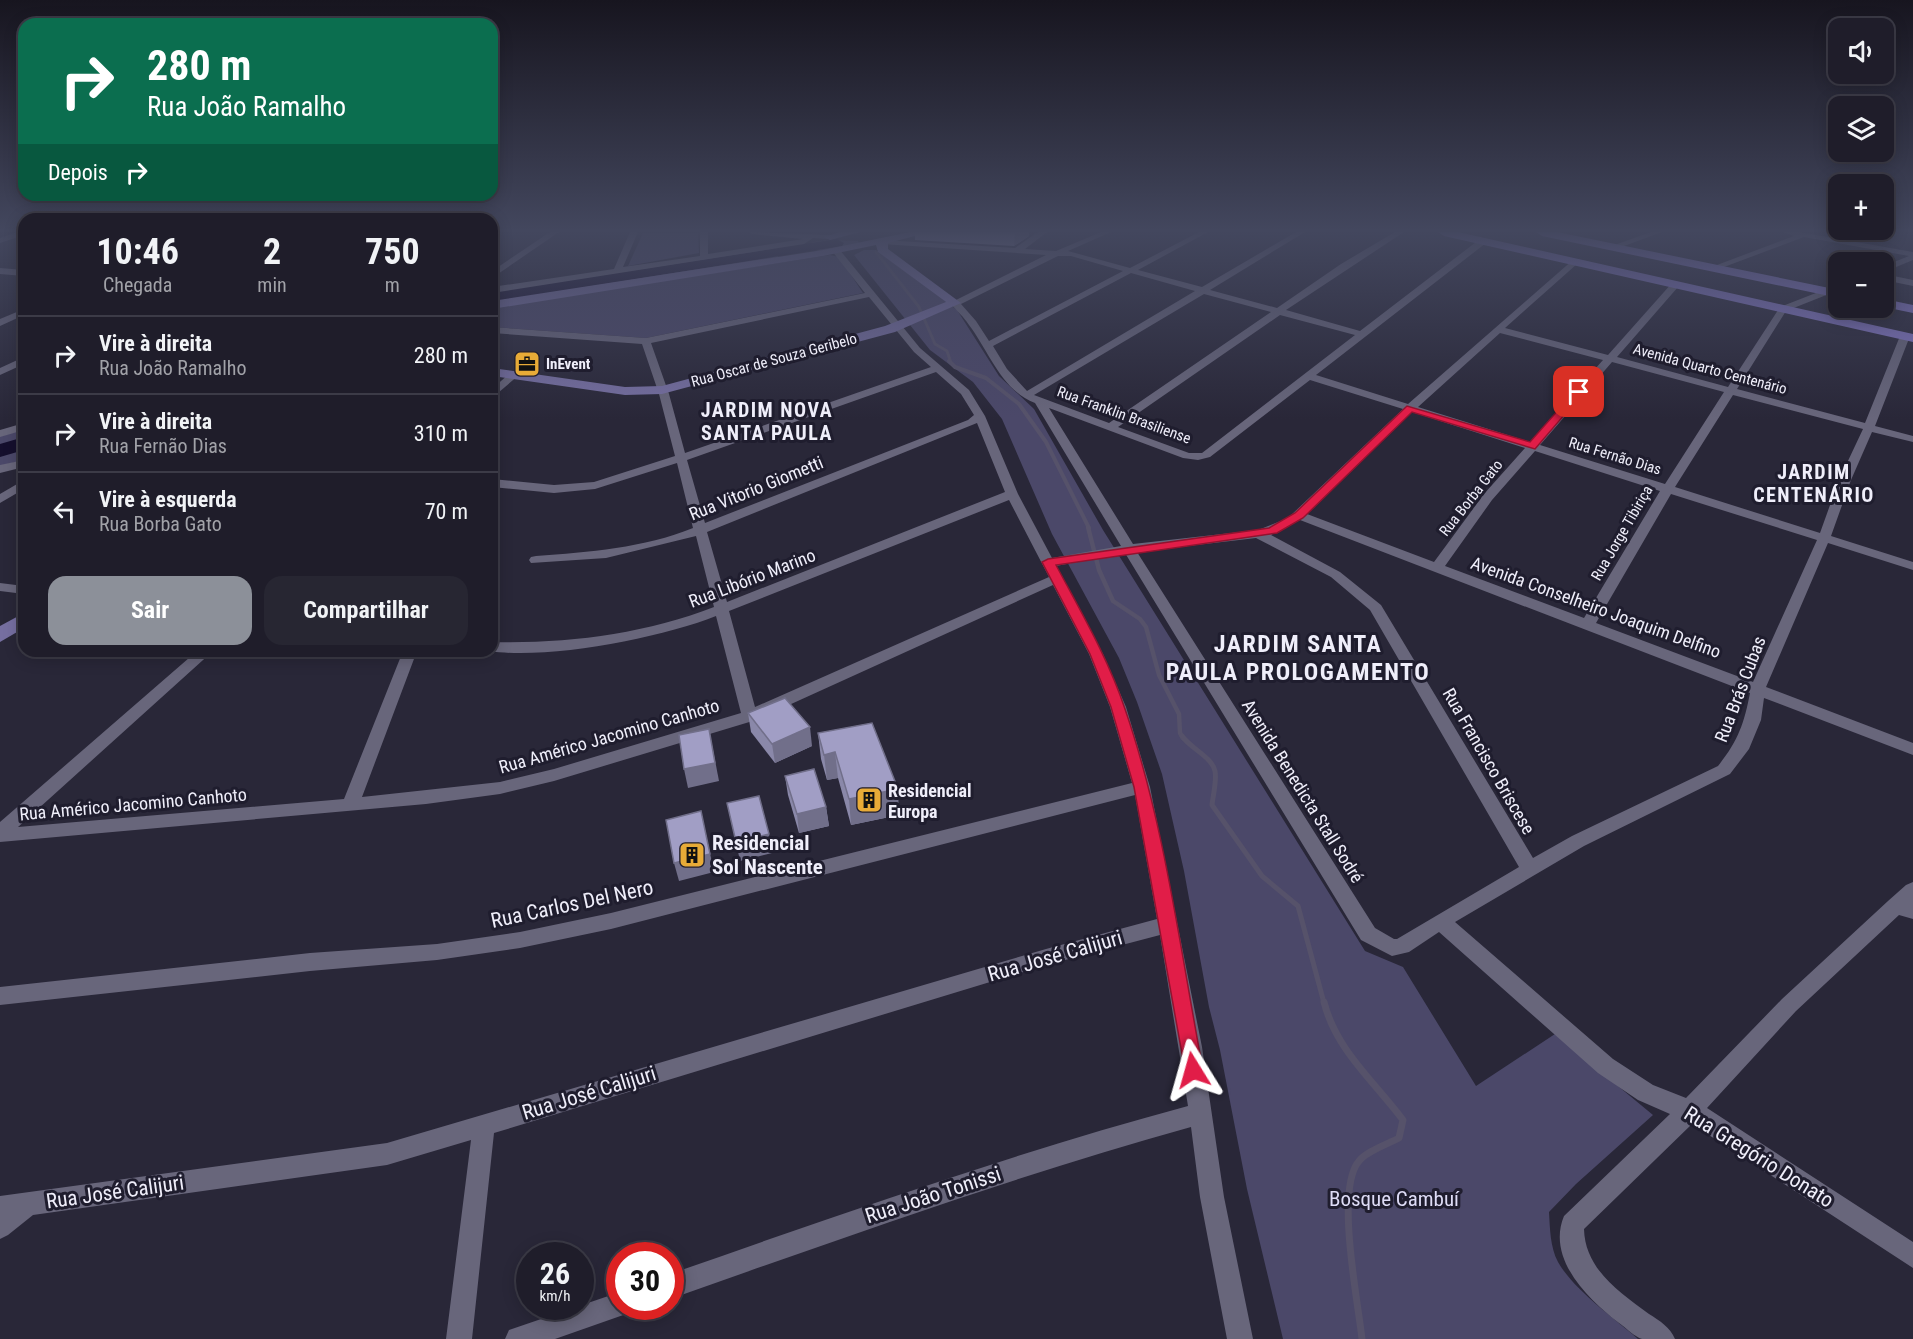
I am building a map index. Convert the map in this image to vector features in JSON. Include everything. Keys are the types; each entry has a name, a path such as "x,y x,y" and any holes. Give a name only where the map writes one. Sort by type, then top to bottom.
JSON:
{"main road":[{"path":"1718,294 1909,337"},
{"path":"1894,305 1913,309"}],"street":[{"path":"498,304 558,294"},
{"path":"498,330 646,340 869,294"},
{"path":"872,294 906,324 927,360 965,392 980,416 1012,494 1096,654 1118,707 1142,787 1191,1047 1199,1114 1240,1339"},
{"path":"942,294 973,323 1003,370 1026,396 1196,294"},
{"name":"Rua Oscar de Souza Geribelo","path":"498,373 625,391 662,390 906,324 972,294"},
{"path":"986,346 1085,294"},
{"path":"1218,294 1364,335"},
{"path":"1109,428 1304,294"},
{"path":"1308,376 1415,294"},
{"name":"Rua Américo Jacomino Canhoto","path":"0,834 350,805 500,788 598,762 750,716 1080,557 1272,531 1299,515 1410,408 1537,294"},
{"name":"Rua Borba Gato","path":"1436,569 1488,497 1666,294"},
{"path":"1783,309 1825,294"},
{"name":"Rua Jorge Tibiriça","path":"1588,624 1668,488 1783,309"},
{"path":"0,315 18,317"},
{"path":"0,323 18,317"},
{"name":"Avenida Quarto Centenário","path":"1498,329 1913,438"},
{"name":"Rua Brás Cubas","path":"1392,948 1402,946 1440,921 1578,841 1724,770 1741,749 1749,730 1758,688 1824,538 1845,480 1909,337"},
{"path":"646,340 681,458 750,716"},
{"path":"0,372 18,363"},
{"path":"498,484 554,489 579,488 618,479 938,368"},
{"path":"498,390 514,375"},
{"name":"Rua Franklin Brasiliense","path":"1026,396 1187,456 1198,457 1206,455 1308,376"},
{"name":"Rua Fernão Dias","path":"1308,376 1913,566"},
{"name":"Avenida Benedicta Stall Sodré","path":"1039,401 1119,551 1169,611 1368,934 1392,948"},
{"name":"Rua Vitorio Giometti","path":"536,561 626,550 662,543 972,422 980,416"},
{"path":"0,434 18,428"},
{"path":"0,469 18,464"},
{"path":"0,499 18,488"},
{"name":"Rua Libório Marino","path":"498,647 538,648 597,641 664,628 722,610 1012,494"},
{"name":"Avenida Conselheiro Joaquim Delfino","path":"1299,515 1436,569 1758,688 1913,749"},
{"name":"Rua Francisco Briscese","path":"1258,534 1326,567 1347,581 1376,608 1530,870"},
{"path":"0,587 18,589"},
{"path":"0,636 18,623"},
{"path":"0,834 199,657"},
{"path":"350,805 408,657"},
{"name":"Rua Carlos Del Nero","path":"0,996 310,962 437,952 520,940 611,921 1142,787"},
{"path":"1662,1339 1595,1286 1574,1258 1570,1239 1572,1224 1690,1110 1789,1005 1904,908 1913,890"},
{"name":"Rua Gregório Donato","path":"1440,921 1596,1059 1645,1094 1668,1105 1690,1110 1913,1256"},
{"name":"Rua José Calijuri","path":"0,1208 387,1154 1046,957 1167,925"},
{"name":"Rua João Tonissi","path":"684,1282 895,1207 1111,1138 1199,1114"},
{"path":"459,1339 484,1125"},
{"path":"0,1227 27,1204"},
{"path":"518,1339 606,1310"}],"green space":[{"path":"498,294 546,294 498,302"},
{"path":"573,294 856,294 646,338 498,327 498,306"},
{"name":"Bosque Cambuí","path":"886,294 936,294 957,310 999,376 1034,409 1103,530 1365,951 1403,967 1476,1086 1555,1034 1653,1115 1576,1184 1549,1212 1553,1250 1565,1272 1584,1293 1638,1339 1283,1339 1247,1189 1220,1050 1209,1007 1184,871 1162,774 1137,702 1119,658 1052,534 1002,419 973,382 930,350"},
{"path":"18,430 18,462 0,466 0,435"}],"building":[{"path":"785,698 810,727 772,744 748,713"},
{"path":"872,723 898,789 849,799 835,752 824,755 818,733"},
{"path":"709,729 715,763 684,769 679,735"},
{"path":"814,769 826,807 797,814 785,776"},
{"path":"759,796 769,834 736,842 727,803"},
{"path":"701,811 710,854 674,863 666,820"}],"waterway":[{"path":"498,296 508,294"},
{"path":"909,294 919,307 935,344 947,351 951,363"},
{"path":"951,363 955,367 986,378 1019,404 1046,442 1089,528"},
{"path":"0,451 18,445"},
{"path":"1088,527 1099,570 1113,601 1140,619 1146,627 1159,675 1179,714 1180,733 1183,738"},
{"path":"1182,736 1213,766 1216,779 1212,805 1262,876 1298,906 1324,1003"},
{"path":"1324,1002 1337,1035 1347,1050 1403,1120 1399,1138 1363,1157 1352,1175 1348,1220 1362,1339"}],"place":[{"name":"InEvent","path":"527,364"},
{"name":"Residencial Europa","path":"869,800"},
{"name":"Residencial Sol Nascente","path":"692,855"}],"district":[{"name":"JARDIM NOVA SANTA PAULA","path":"767,422"},
{"name":"JARDIM CENTENÁRIO","path":"1814,484"},
{"name":"JARDIM SANTA PAULA PROLOGAMENTO","path":"1298,658"}],"route":[{"path":"1193,1070 1191,1047 1142,787 1118,707 1096,654 1048,562 1272,531 1299,515 1410,408 1532,446 1579,392"}]}
